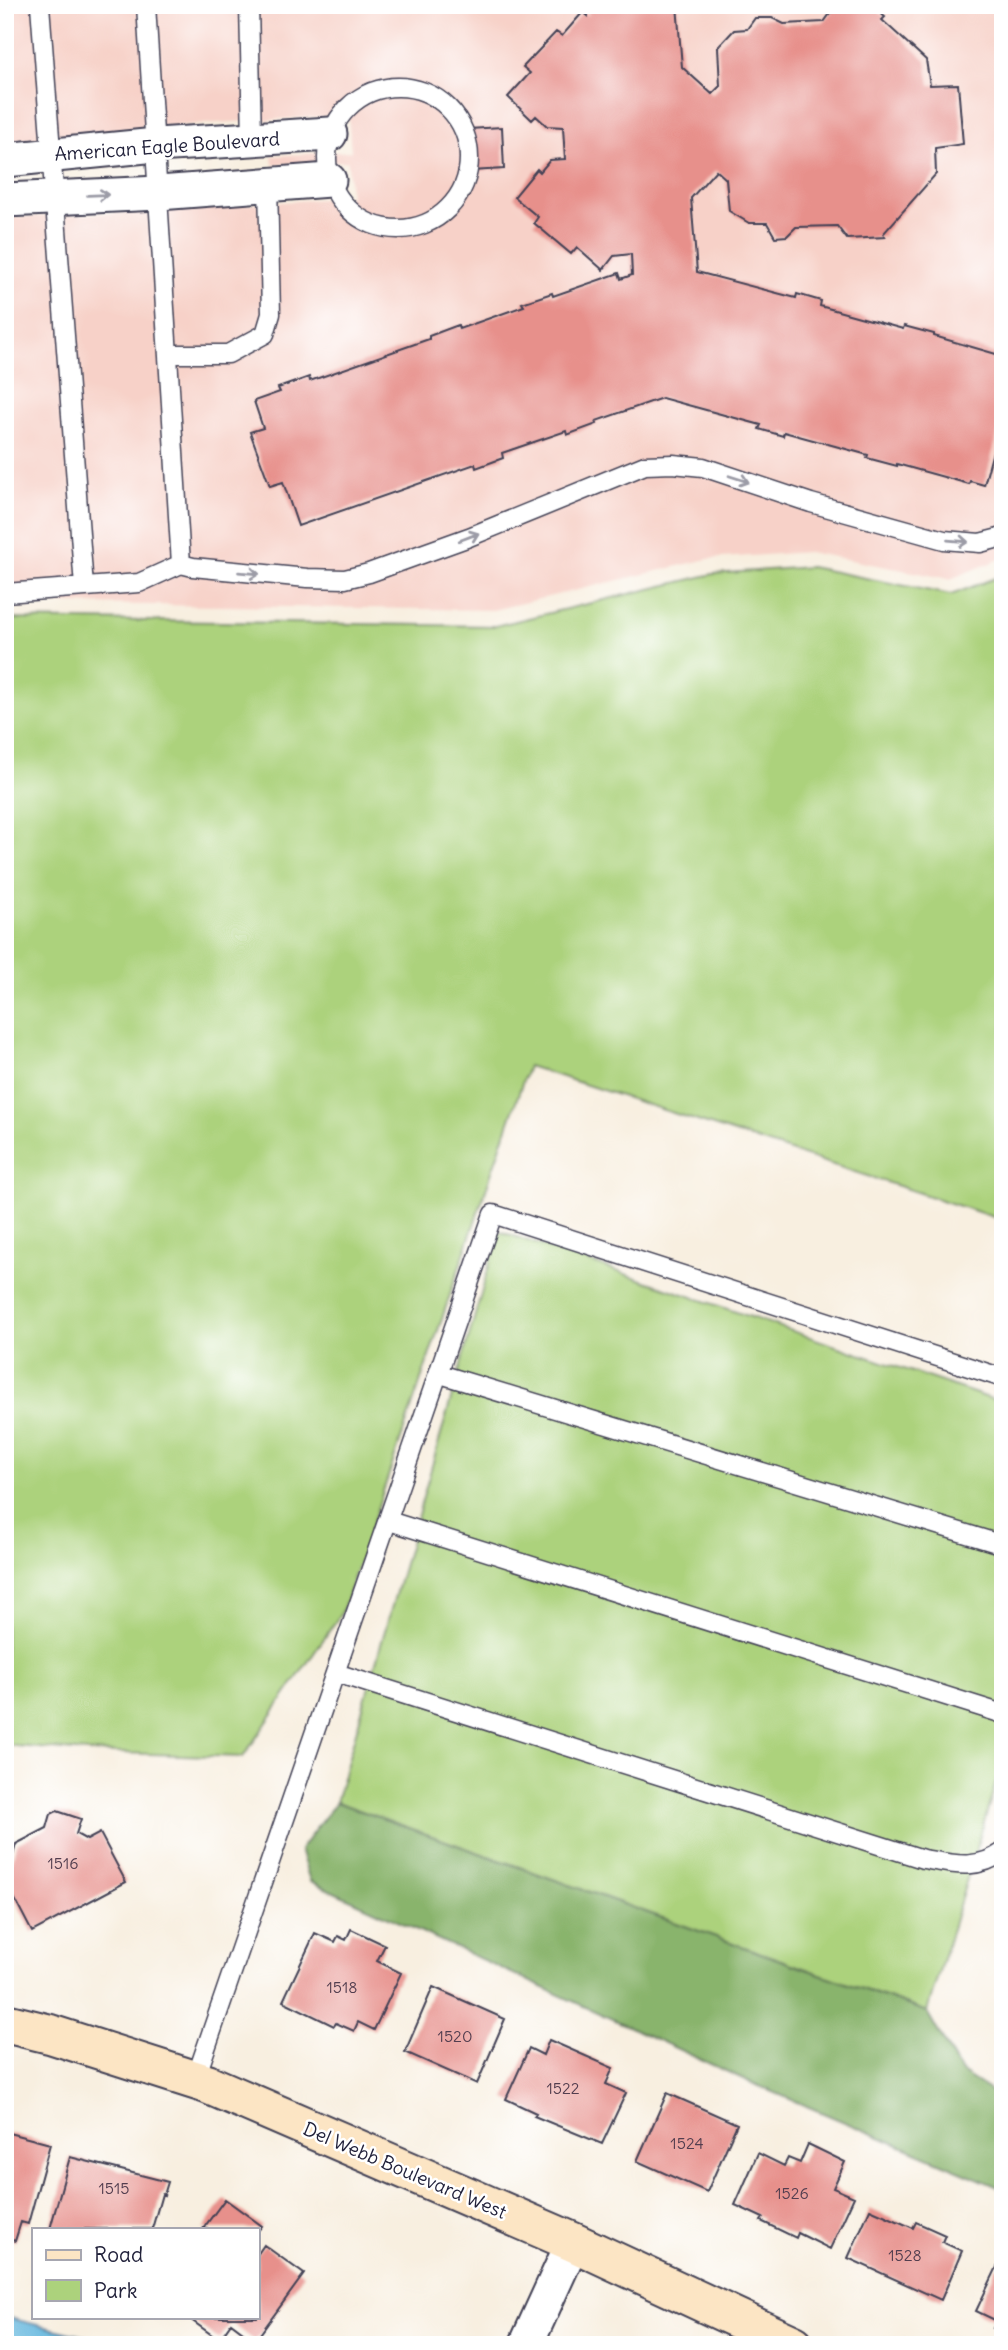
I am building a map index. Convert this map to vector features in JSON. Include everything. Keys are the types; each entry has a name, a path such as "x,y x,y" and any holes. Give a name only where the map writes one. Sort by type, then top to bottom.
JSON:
{"street":[{"name":"American Eagle Boulevard","path":"5,160 156,145 330,134"},
{"path":"252,139 261,184"},
{"path":"5,200 159,193 329,180"},
{"name":"Del Webb Boulevard West","path":"5,2023 50,2034 195,2080 573,2242 794,2345"},
{"path":"526,2345 573,2242"}],"lane":[{"path":"40,5 84,587"},
{"path":"146,5 181,564"},
{"path":"249,5 252,139"},
{"path":"390,85 418,88 442,100 460,121 470,147 468,177 453,205 429,223 399,230 369,224 344,206 329,180 326,157 330,134 343,111 365,94 390,85"},
{"path":"169,354 228,354 265,334 271,314 261,184"},
{"path":"5,593 139,583 181,564 307,578 345,579 469,537 645,465 703,467 811,503 944,540 980,543 1003,537"},
{"path":"195,2080 494,1214 1003,1378"},
{"path":"440,1374 1003,1545"},
{"path":"389,1521 1003,1714"},
{"path":"336,1673 923,1859 957,1865 978,1865 1003,1852"}],"shaded area":[{"path":"5,5 1003,5 1003,558 950,579 808,552 708,559 493,610 5,603 5,218 161,211 350,197 348,161 273,165 272,156 351,151 348,115 155,127 5,142"}],"green space":[{"path":"810,567 951,595 1003,575 1003,1220 528,1066 342,1612 243,1757 87,1752 5,1745 5,619 495,626 713,574"},
{"path":"499,1231 1003,1403 1003,1759 927,2012 336,1802"},
{"path":"336,1802 927,2012 961,2072 1003,2099 1003,2189 752,2083 310,1881 300,1850"}],"water":[{"path":"5,2317 119,2345 5,2345"}],"building":[{"path":"588,5 677,5 682,67 712,94 720,86 718,47 734,30 747,29 755,18 772,18 784,24 824,22 835,7 872,6 885,17 882,20 926,60 930,85 958,84 963,144 935,148 936,174 883,234 885,237 847,239 837,226 796,227 787,236 775,237 767,223 749,223 729,211 726,179 716,170 691,198 697,272 796,298 797,294 821,301 820,306 903,329 904,326 934,334 1003,356 1003,414 984,485 970,481 969,484 897,466 867,458 868,455 784,432 783,436 759,429 761,425 662,398 596,421 597,424 567,435 566,431 502,453 503,458 476,468 475,464 298,526 283,482 270,486 250,432 263,428 254,401 280,392 278,388 309,377 310,381 429,339 429,336 458,325 459,329 524,306 522,303 552,293 553,296 619,273 621,279 632,275 631,254 614,256 603,270 577,247 571,254 534,223 538,217 514,197 537,169 540,172 550,160 565,159 563,127 547,126 536,116 532,120 508,97 530,73 523,67 556,32 562,36 583,12 588,16"},
{"path":"502,127 504,169 471,171 469,129"},
{"path":"57,1811 81,1819 76,1834 87,1840 100,1833 126,1882 32,1932 6,1882 16,1844 47,1828 51,1814"},
{"path":"351,1929 385,1945 377,1961 401,1973 374,2030 358,2022 354,2031 336,2023 334,2026 283,2001 315,1933 335,1942 338,1936 346,1940"},
{"path":"433,1987 505,2019 477,2084 405,2052"},
{"path":"549,2040 613,2068 606,2084 626,2093 602,2144 534,2116 536,2113 506,2099 529,2048 543,2055"},
{"path":"667,2093 737,2124 707,2192 637,2161"},
{"path":"5,2132 50,2144 28,2224 21,2222 15,2241 5,2238"},
{"path":"808,2144 845,2162 833,2188 854,2197 830,2249 798,2233 796,2238 735,2205 758,2153 784,2166 788,2158 800,2163"},
{"path":"70,2157 168,2182 152,2228 50,2228"},
{"path":"225,2199 262,2226 259,2230 204,2228"},
{"path":"870,2209 913,2228 916,2222 945,2235 942,2242 962,2251 941,2300 848,2258"},
{"path":"264,2245 304,2274 255,2341 231,2323 219,2340 188,2318 259,2318 259,2252"},
{"path":"997,2267 1003,2270 1003,2333 993,2328 997,2321 976,2311"}]}
